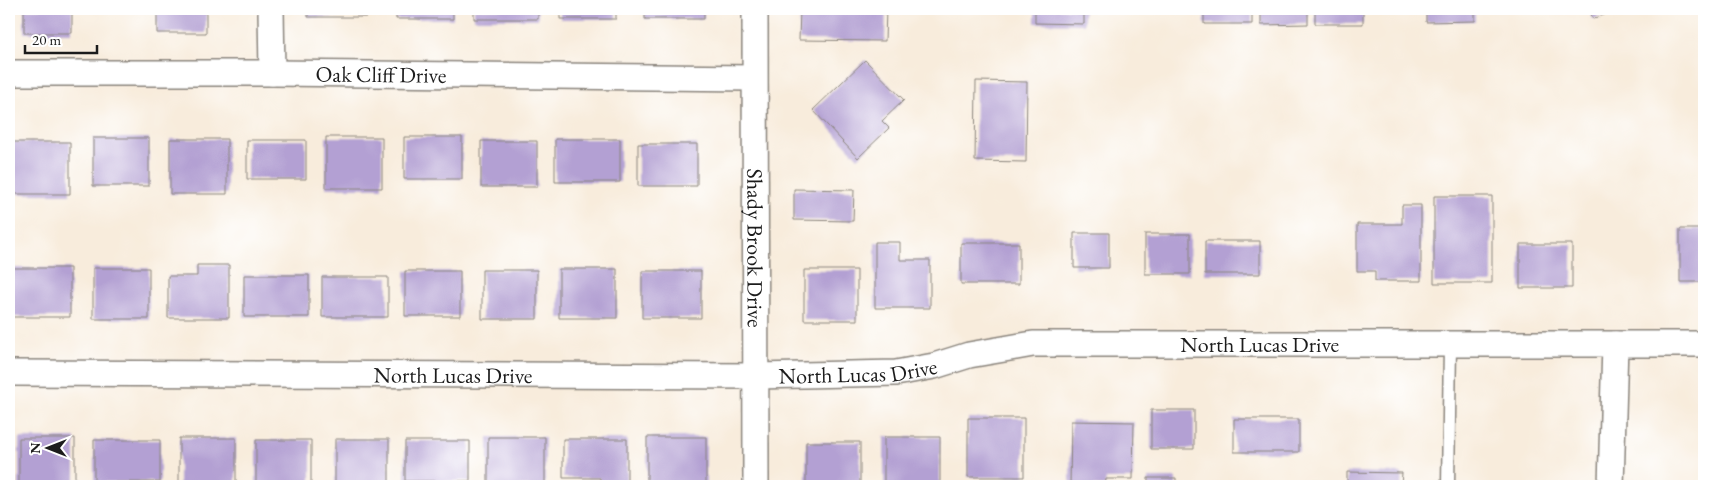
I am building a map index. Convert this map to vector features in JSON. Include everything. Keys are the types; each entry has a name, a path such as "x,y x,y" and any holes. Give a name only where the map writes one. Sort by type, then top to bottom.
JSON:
{"street":[{"path":"272,9 272,73"},
{"name":"Shady Brook Drive","path":"755,9 756,486"},
{"name":"Oak Cliff Drive","path":"9,73 272,73 754,78"},
{"name":"North Lucas Drive","path":"9,373 756,376 896,373 934,366 969,355 1032,344 1704,344"},
{"path":"1611,486 1615,344"}],"lane":[{"path":"1448,486 1450,344"}],"building":[{"path":"24,9 72,9 72,33 24,33"},
{"path":"157,9 206,9 206,33 157,33"},
{"path":"308,9 367,9 367,17 308,17"},
{"path":"396,9 453,9 453,19 396,19"},
{"path":"474,9 538,9 538,19 474,19"},
{"path":"560,9 616,9 616,19 560,19"},
{"path":"645,9 704,9 704,19 645,19"},
{"path":"800,9 886,9 885,41 799,40"},
{"path":"1035,9 1084,9 1084,24 1035,23"},
{"path":"1204,9 1252,9 1252,24 1204,24"},
{"path":"1261,9 1308,9 1308,24 1261,25"},
{"path":"1315,9 1363,9 1363,24 1315,24"},
{"path":"1426,9 1475,9 1475,21 1426,22"},
{"path":"1589,9 1620,9 1593,19"},
{"path":"865,60 904,100 882,121 889,128 858,158 813,110"},
{"path":"976,81 1027,82 1026,162 975,161"},
{"path":"326,137 382,137 382,188 326,188"},
{"path":"404,137 462,137 462,179 404,179"},
{"path":"93,138 149,138 149,186 93,186"},
{"path":"170,139 227,139 227,194 170,194"},
{"path":"555,139 620,139 620,182 555,182"},
{"path":"247,140 306,140 306,179 247,179"},
{"path":"481,141 537,141 537,187 481,187"},
{"path":"9,142 70,142 70,194 9,194"},
{"path":"638,144 697,144 697,186 638,186"},
{"path":"794,189 854,190 853,221 794,220"},
{"path":"1434,196 1492,196 1492,283 1434,283"},
{"path":"1402,205 1421,205 1421,281 1375,281 1375,271 1357,271 1357,224 1402,224"},
{"path":"1680,229 1704,229 1704,282 1680,282"},
{"path":"1074,233 1109,233 1109,268 1074,268"},
{"path":"1145,234 1190,234 1190,274 1145,274"},
{"path":"1205,241 1260,241 1260,274 1205,274"},
{"path":"875,242 900,242 900,260 930,260 930,308 875,308"},
{"path":"961,243 1019,243 1019,284 961,284"},
{"path":"1520,244 1572,244 1572,288 1520,288"},
{"path":"197,265 229,265 229,318 168,318 168,276 197,276"},
{"path":"11,268 70,268 70,317 11,317"},
{"path":"93,268 149,268 149,319 93,319"},
{"path":"559,269 617,269 617,318 559,318"},
{"path":"482,270 537,270 537,319 482,319"},
{"path":"804,270 857,270 857,320 804,320"},
{"path":"405,271 460,271 460,316 405,316"},
{"path":"642,271 701,271 701,318 642,318"},
{"path":"244,275 309,275 309,317 244,317"},
{"path":"322,277 388,277 388,317 322,317"},
{"path":"1151,410 1194,410 1194,449 1151,449"},
{"path":"968,418 1024,418 1024,477 968,477"},
{"path":"1234,419 1299,419 1299,452 1234,452"},
{"path":"1071,421 1134,422 1133,479 1106,479 1105,486 1070,486"},
{"path":"488,437 545,437 545,486 488,486"},
{"path":"647,437 706,437 706,486 647,486"},
{"path":"884,437 940,437 940,486 884,486"},
{"path":"19,438 75,438 75,486 19,486"},
{"path":"179,438 236,438 236,486 179,486"},
{"path":"335,439 389,439 389,486 335,486"},
{"path":"563,439 627,439 627,486 600,486 600,478 563,478"},
{"path":"94,440 160,440 160,482 94,482"},
{"path":"256,440 311,440 311,486 256,486"},
{"path":"405,441 470,441 470,481 405,481"},
{"path":"806,442 860,442 860,486 806,486"},
{"path":"1347,472 1402,473 1401,486 1347,486"},
{"path":"1148,478 1176,478 1176,486 1148,486"}]}
